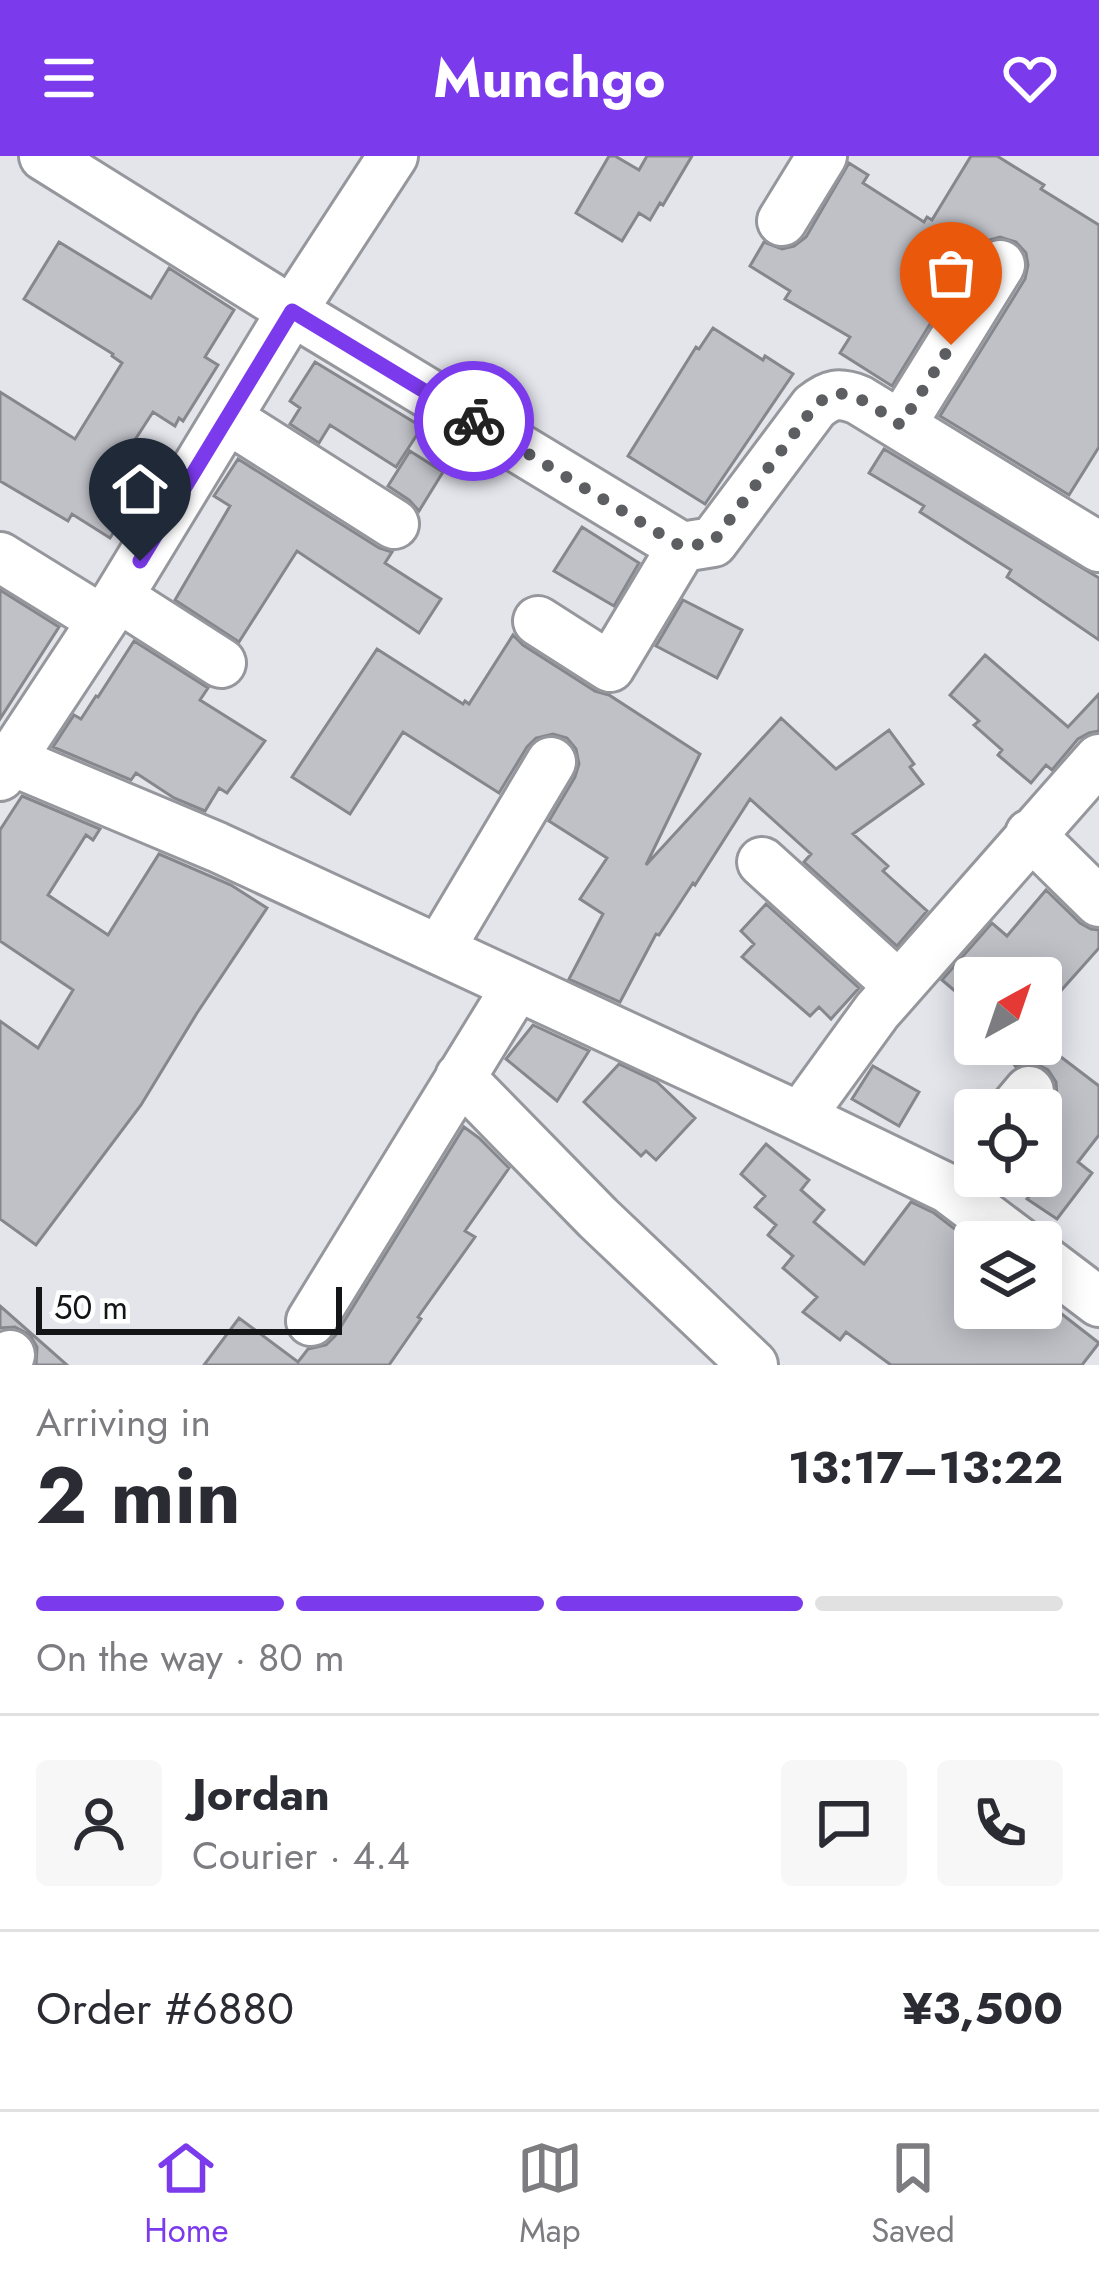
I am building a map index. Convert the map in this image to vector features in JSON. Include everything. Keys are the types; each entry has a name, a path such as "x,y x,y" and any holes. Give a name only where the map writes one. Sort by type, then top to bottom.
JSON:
{"street":[{"path":"393,156 110,609 3,764 217,847 800,1117 954,1170"},
{"path":"782,221 822,156"},
{"path":"67,162 292,311 682,547 713,542 814,407 829,395 843,393 1099,547"},
{"path":"901,425 1000,265"},
{"path":"227,418 394,524"},
{"path":"538,621 610,667 682,547"},
{"path":"0,556 221,663"},
{"path":"800,1117 878,1011 1099,759"},
{"path":"439,950 551,762"},
{"path":"1030,834 1099,902"},
{"path":"762,862 899,986"},
{"path":"310,1321 517,986"},
{"path":"460,1077 598,1218 753,1365"},
{"path":"982,1197 1002,1221"},
{"path":"1062,1274 1099,1302"}],"building":[{"path":"609,156 639,170 647,156 692,156 663,205 650,220 639,213 622,241 576,213"},
{"path":"971,156 997,156 1099,225 1099,447 1069,495 940,416 1025,279 1026,253 1016,242 1000,237 976,249 892,386 840,353 850,337 785,299 790,291 750,266 764,242 782,249 806,237 849,163 868,175 863,183 924,222 927,217 932,220"},
{"path":"59,242 151,298 169,268 234,310 205,357 218,365 183,421 179,418 175,426 153,412 118,466 145,483 110,538 72,514 68,521 0,481 0,392 75,439 122,363 24,299"},
{"path":"713,328 793,374 705,504 628,456 696,347"},
{"path":"315,362 422,427 396,467 330,425 319,443 290,424 300,408 290,401"},
{"path":"884,449 1099,578 1099,640 1007,577 1011,570 920,512 924,506 869,473"},
{"path":"410,451 443,472 419,511 388,486"},
{"path":"238,459 392,552 385,563 441,599 419,633 297,551 239,642 175,600 230,506 214,496"},
{"path":"582,527 639,563 614,606 554,571"},
{"path":"0,590 59,627 0,719"},
{"path":"683,600 742,630 717,678 656,646"},
{"path":"513,635 700,754 646,865 781,718 836,769 889,730 923,784 853,834 888,866 883,871 927,911 897,946 804,862 811,854 750,799 695,885 656,934 620,1002 569,979 603,914 580,899 607,858 549,821 579,764 567,738 553,734 536,738 499,793 403,732 350,814 292,777 377,649 469,704"},
{"path":"134,641 208,688 200,700 265,741 227,793 219,788 205,811 136,773 131,780 53,747 74,715 81,719 98,697"},
{"path":"985,655 1068,727 1099,694 1099,731 1078,739 1052,770 1046,765 1031,783 998,755 1002,750 974,725 979,721 950,695"},
{"path":"22,796 100,829 93,840 86,835 48,895 108,935 159,854 231,885 267,908 141,1105 36,1245 0,1219 0,1021 38,1048 73,990 0,941 0,830"},
{"path":"1046,890 1080,923 1099,930 1099,948 1062,989 1062,957 962,957 992,923 1007,936"},
{"path":"766,904 859,988 831,1019 819,1007 810,1016 742,957 754,944 741,931"},
{"path":"954,966 954,990 942,980"},
{"path":"533,1025 589,1051 557,1101 506,1059"},
{"path":"1062,1058 1099,1086 1099,1135 1078,1162 1092,1173 1057,1219 1027,1199 1062,1197 1062,1089 1056,1089 1048,1070 1039,1065 1062,1065"},
{"path":"619,1064 657,1082 695,1118 656,1160 646,1151 641,1156 584,1102"},
{"path":"873,1066 919,1092 899,1126 852,1099"},
{"path":"464,1127 509,1168 465,1231 475,1237 389,1365 204,1365 239,1318 298,1362 308,1349 326,1345"},
{"path":"766,1144 809,1180 801,1190 824,1210 814,1222 864,1264 911,1202 934,1213 954,1228 954,1329 1062,1329 1062,1314 1099,1343 1082,1365 891,1365 846,1332 840,1340 803,1312 817,1297 783,1268 793,1256 768,1235 776,1225 755,1207 765,1196 741,1174"},
{"path":"0,1306 67,1365 36,1365 37,1347 30,1335 15,1327 0,1328"}],"way so far":[{"path":"474,421 682,547 713,542 814,407 829,395 843,393 901,425 951,345"}],"route":[{"path":"140,561 292,311 474,421"}]}
